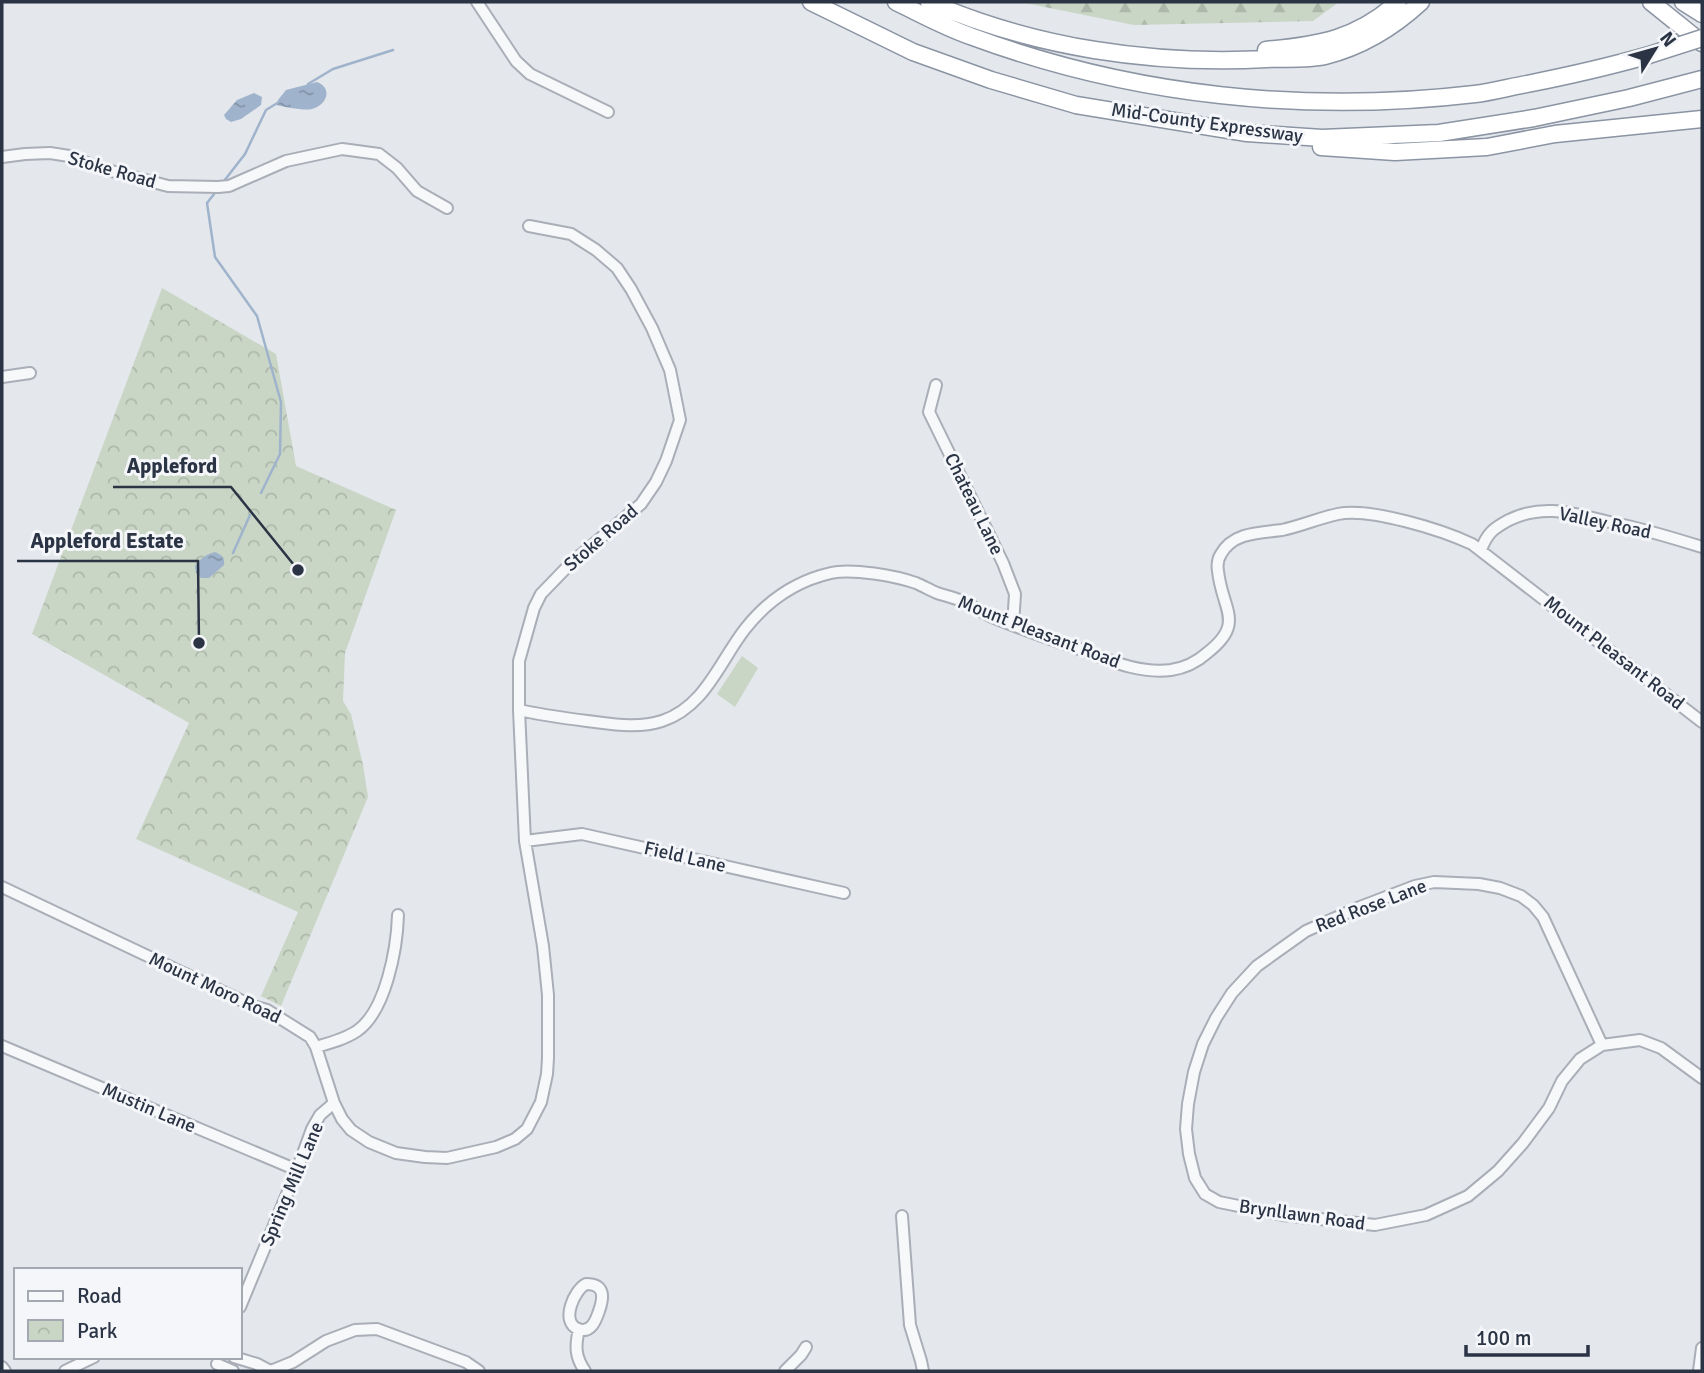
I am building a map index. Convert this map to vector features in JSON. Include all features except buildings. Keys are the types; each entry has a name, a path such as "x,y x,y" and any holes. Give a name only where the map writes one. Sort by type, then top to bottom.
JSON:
{"highway":[{"name":"Mid-County Expressway","path":"811,2 913,52 991,80 1076,105 1247,133 1322,138 1439,133 1534,118 1702,79"},
{"name":"Mid-County Expressway","path":"895,2 970,36 1042,61 1174,90 1243,99 1387,102 1478,94 1593,70 1702,41"},
{"path":"929,2 1037,39 1103,52 1173,60 1243,61 1322,57 1362,44 1394,24 1421,2"},
{"path":"1311,44 1341,33 1387,2"},
{"path":"1037,39 1049,37 1145,49 1258,50 1311,44 1342,37 1365,27 1398,2"},
{"path":"1651,2 1702,41"},
{"path":"1683,2 1702,14"},
{"path":"1247,133 1328,148 1395,152 1487,147 1555,134 1702,119"},
{"path":"1665,123 1702,130"}],"street":[{"path":"477,2 516,61 530,74 608,111"},
{"name":"Stoke Road","path":"2,158 50,153 69,156 100,168 168,186 229,186 286,161 342,149 379,154 397,168 417,191 447,208"},
{"name":"Stoke Road","path":"519,710 519,661 534,608 541,594 571,563 641,505 666,461 680,420 670,370 652,328 617,268 571,234 529,226"},
{"path":"2,377 30,373"},
{"name":"Chateau Lane","path":"936,385 929,412 1003,563 1015,594 1013,625"},
{"name":"Valley Road","path":"1481,550 1486,536 1499,525 1522,514 1543,510 1582,514 1702,547"},
{"name":"Mount Pleasant Road","path":"519,710 621,725 641,725 665,720 679,713 706,688 745,629 767,605 804,582 832,573 855,570 913,582 936,593 964,601 1013,625 1120,665 1154,672 1176,669 1203,657 1220,644 1229,629 1217,564 1220,555 1230,544 1241,537 1258,532 1285,529 1350,512 1371,514 1434,529 1481,550 1702,722"},
{"path":"398,915 393,955 374,1013 366,1023 341,1040 316,1047 342,1119 351,1130 369,1142 396,1153 425,1157 447,1158 496,1147 515,1139 527,1129 541,1102 548,1058 548,995 543,946 525,841 519,710"},
{"name":"Field Lane","path":"525,841 582,834 844,893"},
{"name":"Red Rose Lane","path":"1188,1104 1203,1044 1232,993 1257,965 1306,931 1381,899 1433,882 1479,884 1500,888 1521,896 1533,905 1543,917 1602,1045"},
{"name":"Mount Moro Road","path":"2,887 253,1006 267,1010 310,1037 316,1047"},
{"name":"Brynllawn Road","path":"1188,1104 1186,1129 1189,1153 1195,1178 1205,1194 1219,1202 1283,1215 1375,1225 1426,1215 1468,1196 1498,1171 1523,1143 1580,1059 1602,1045 1640,1040 1661,1048 1702,1078"},
{"name":"Mustin Lane","path":"2,1046 297,1170"},
{"name":"Spring Mill Lane","path":"242,1302 312,1129 320,1115 334,1103"},
{"path":"902,1216 909,1325 923,1371"},
{"path":"241,1359 270,1371 293,1362 326,1341 355,1329 377,1329 466,1362 479,1371"},
{"path":"579,1329 575,1350 585,1371"},
{"path":"785,1371 806,1347"},
{"path":"1699,1371 1702,1348"},
{"path":"65,1371 90,1359"},
{"path":"217,1364 233,1371"}],"green space":[{"path":"1020,2 1339,2 1313,21 1134,25"},
{"path":"162,288 276,354 296,466 396,510 345,653 343,701 351,714 368,797 281,1006 261,996 298,912 136,839 189,723 32,634"},
{"path":"742,656 758,668 735,707 717,694"}],"water":[{"path":"317,82 325,88 326,96 317,107 305,110 277,105 286,90"},
{"path":"254,93 262,97 261,105 241,119 231,122 226,119 224,115 237,100"},
{"path":"215,552 223,557 224,565 209,578 201,578 196,573 195,566 204,557"}],"waterway":[{"path":"308,84 333,69 393,50"},
{"path":"224,181 245,154 266,110 279,102"},
{"path":"218,189 207,203 215,257 257,316 281,402 280,454 261,493"},
{"path":"233,553 250,515"}],"place":[{"name":"Appleford","path":"298,570"},
{"name":"Appleford Estate","path":"199,643"}]}
